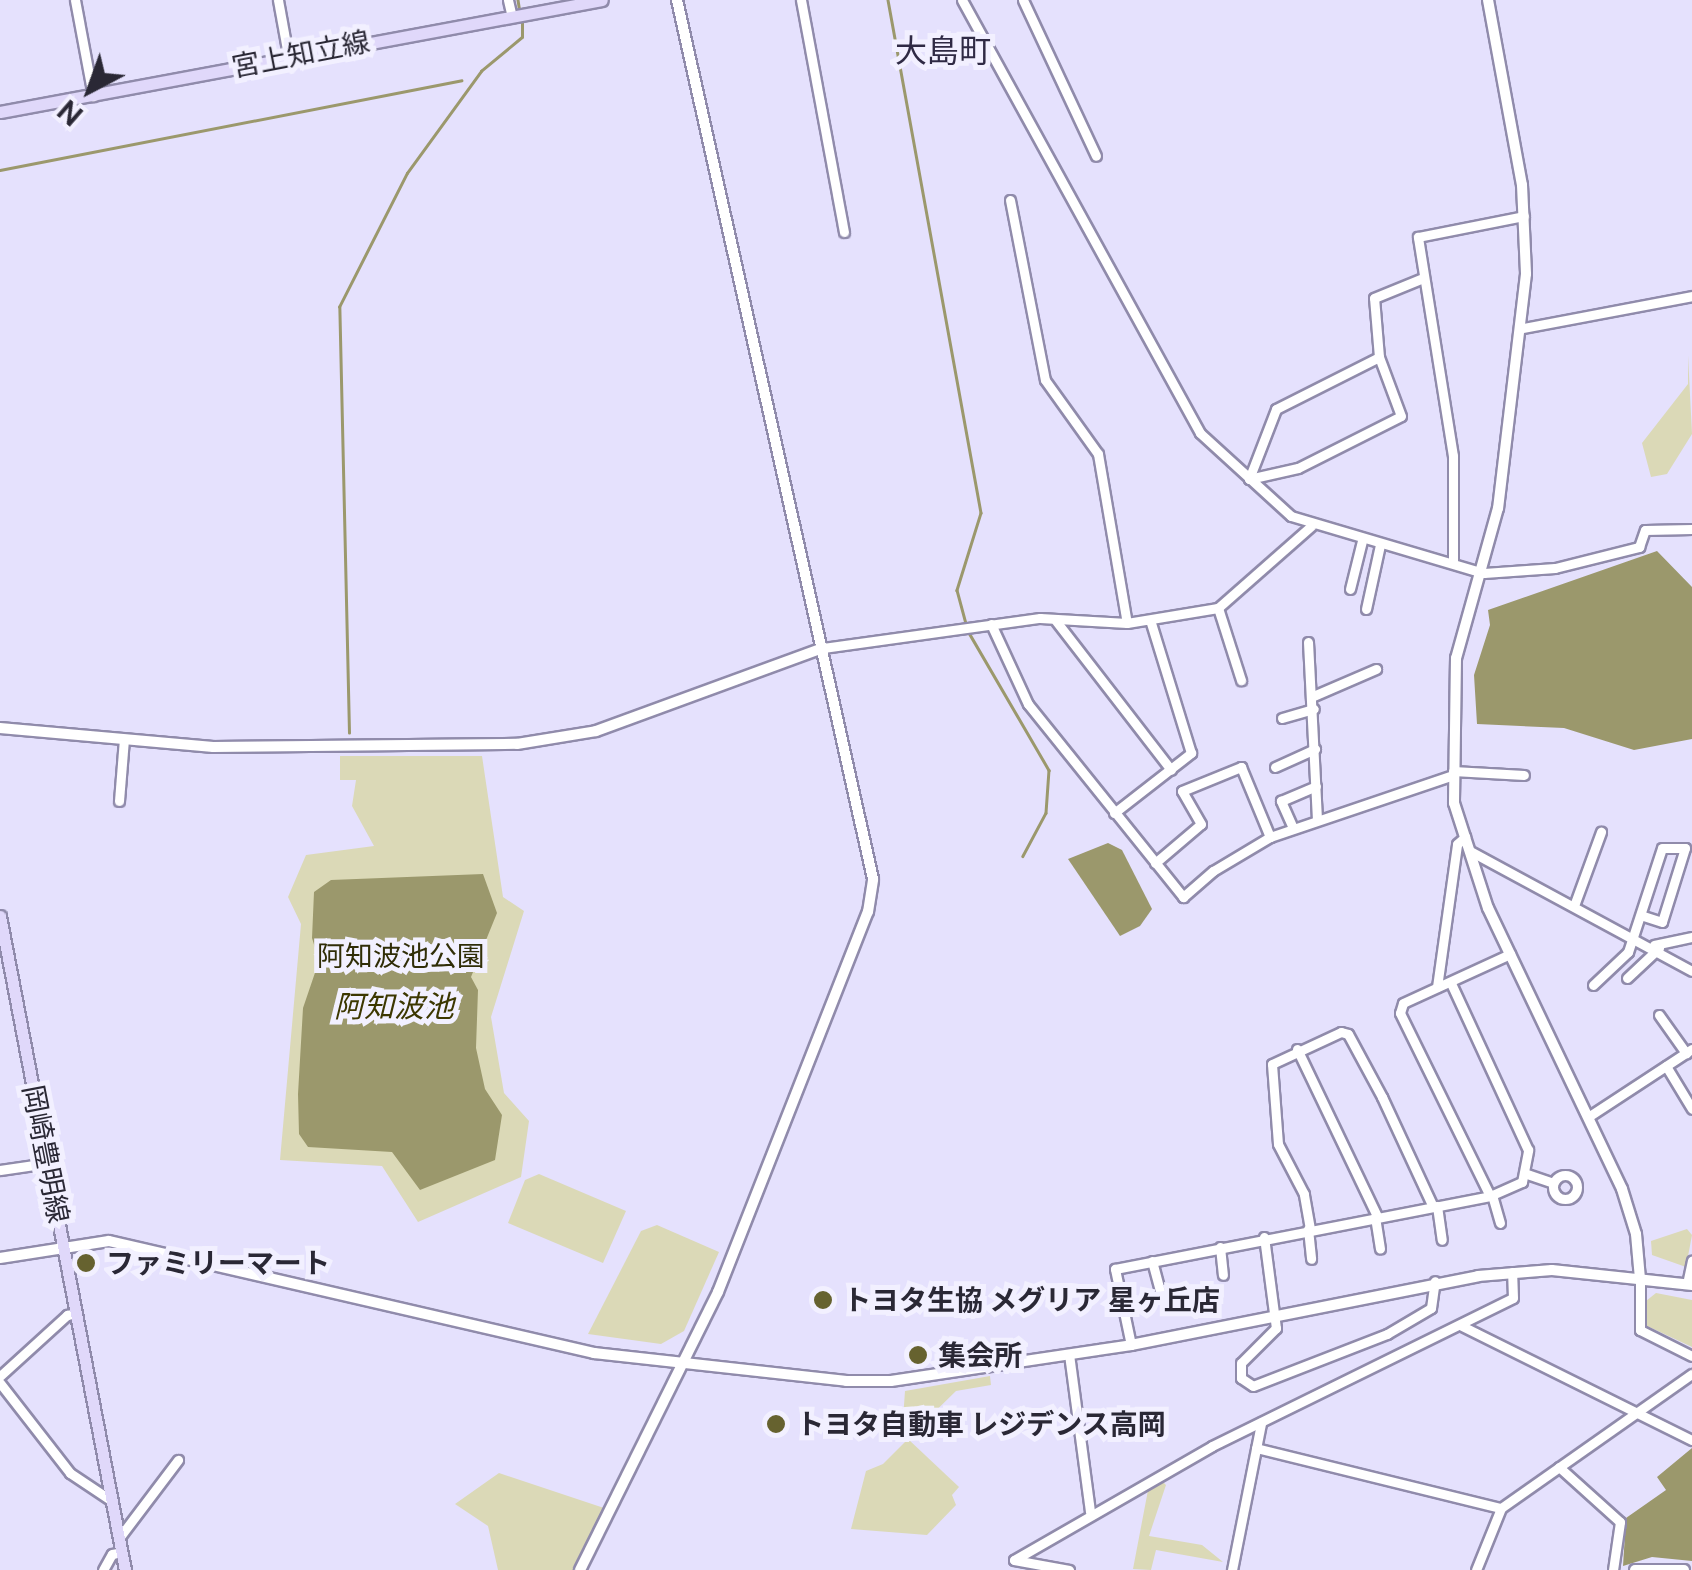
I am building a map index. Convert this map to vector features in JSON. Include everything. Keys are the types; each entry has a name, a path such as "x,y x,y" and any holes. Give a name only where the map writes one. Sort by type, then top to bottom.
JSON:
{"main road":[{"name":"宮上知立線","path":"0,112 288,55 602,0"},
{"name":"岡崎豊明線","path":"0,917 125,1570"}],"street":[{"path":"75,0 93,96"},
{"path":"278,0 288,55"},
{"path":"508,0 512,17"},
{"path":"580,1570 686,1363 868,912 874,879 866,824 678,0"},
{"path":"801,0 844,232"},
{"path":"962,0 1200,432 1249,478 1312,526 1484,573 1554,568 1639,547 1645,530 1692,529"},
{"path":"1022,0 1096,156"},
{"path":"1488,0 1524,216 1523,328 1484,573 1456,658 1453,773 1465,837 1510,954 1588,1117 1636,1234 1640,1330 1692,1356"},
{"path":"1010,200 1045,380 1098,454 1127,623"},
{"path":"1452,562 1454,456 1423,278 1421,234 1524,216"},
{"path":"1249,478 1298,468 1401,416 1379,357 1374,298 1423,278"},
{"path":"1523,328 1692,296"},
{"path":"1249,478 1276,409 1379,357"},
{"path":"0,728 213,748 550,740 627,720 823,648 991,624 1127,623 1218,608 1312,526"},
{"path":"1350,589 1362,541"},
{"path":"1366,610 1380,545"},
{"path":"1218,608 1241,680"},
{"path":"1114,813 1171,770 1191,746 1150,620"},
{"path":"1056,621 1171,770"},
{"path":"991,624 1022,696 1184,898 1213,871 1270,837 1317,818 1341,816 1453,773 1524,774"},
{"path":"1308,642 1317,818"},
{"path":"1282,718 1376,668"},
{"path":"119,802 124,739"},
{"path":"1275,767 1315,749"},
{"path":"1155,862 1201,824 1182,791 1241,767 1270,837"},
{"path":"1292,828 1281,801 1316,786"},
{"path":"1576,903 1601,832"},
{"path":"1437,987 1457,844 1465,837"},
{"path":"1593,985 1628,952 1662,848 1685,848 1662,922 1641,915"},
{"path":"1470,851 1657,946 1692,971"},
{"path":"1626,978 1657,946 1692,937"},
{"path":"1500,1222 1491,1196 1400,1013 1402,1003 1510,954"},
{"path":"1450,983 1528,1150 1528,1174"},
{"path":"1588,1117 1689,1051 1659,1014"},
{"path":"1311,1259 1309,1229 1277,1124 1272,1064 1297,1049 1348,1034 1436,1207 1442,1240"},
{"path":"1297,1049 1376,1216 1380,1249"},
{"path":"1666,1066 1692,1109"},
{"path":"0,1170 48,1163"},
{"path":"1528,1174 1553,1183"},
{"path":"1131,1345 1115,1269 1264,1237 1491,1196 1528,1174"},
{"path":"1264,1237 1276,1328 1240,1363 1241,1378 1252,1386 1266,1386 1307,1361 1397,1328 1431,1308 1435,1281"},
{"path":"0,1258 64,1244 110,1241 594,1353 891,1381 1131,1345 1271,1312 1435,1281 1512,1272 1640,1278 1690,1285 1692,1261"},
{"path":"1220,1246 1224,1276"},
{"path":"1152,1261 1160,1291"},
{"path":"1069,1570 1014,1560 1090,1512 1513,1298 1512,1272"},
{"path":"77,1313 0,1380 70,1473 112,1501"},
{"path":"1462,1326 1692,1440"},
{"path":"1069,1354 1090,1512"},
{"path":"1476,1570 1501,1508 1692,1374"},
{"path":"1232,1570 1261,1423"},
{"path":"1256,1448 1501,1508"},
{"path":"120,1538 178,1460"},
{"path":"1559,1467 1620,1522 1612,1570"},
{"path":"103,1570 112,1554 122,1552"},
{"path":"1636,1570 1684,1570"}],"green space":[{"path":"1688,355 1692,434 1667,474 1651,477 1642,443 1688,384"},
{"name":"阿知波池公園","path":"340,756 482,756 503,897 524,911 491,1017 504,1093 529,1121 521,1177 418,1222 382,1166 280,1160 301,924 288,897 306,855 374,846 352,806 356,780 340,780"},
{"path":"539,1174 626,1211 603,1263 508,1223 525,1180"},
{"path":"657,1225 719,1252 684,1331 661,1344 588,1334 641,1231"},
{"path":"1687,1229 1692,1235 1686,1267 1652,1255 1651,1241"},
{"path":"1656,1293 1692,1300 1692,1347 1645,1325 1646,1301"},
{"path":"990,1376 991,1385 956,1391 912,1434 902,1433 905,1391"},
{"path":"908,1439 959,1487 952,1495 956,1505 927,1535 851,1529 866,1471 883,1464"},
{"path":"499,1473 604,1508 574,1570 498,1570 488,1526 455,1504"},
{"path":"1160,1479 1166,1485 1149,1536 1202,1545 1223,1562 1156,1550 1151,1570 1133,1569 1149,1485"}],"water":[{"path":"1657,551 1692,587 1692,739 1634,750 1564,728 1477,724 1474,675 1490,625 1488,610"},
{"path":"1108,843 1122,850 1152,909 1140,926 1120,936 1068,859"},
{"name":"阿知波池","path":"483,874 497,913 471,977 478,990 476,1048 485,1089 502,1115 495,1160 420,1190 392,1152 308,1147 299,1134 298,1094 303,1008 319,961 312,938 314,892 331,880"},
{"path":"1692,1448 1692,1561 1652,1557 1623,1566 1626,1518 1666,1490 1657,1477"}],"waterway":[{"path":"518,0 520,12"},
{"path":"888,0 981,513 957,590 966,623"},
{"path":"349,733 339,307 407,173 481,71 522,37 522,20"},
{"path":"0,170 461,80"},
{"path":"968,631 1049,770 1046,813 1023,856"}],"place":[{"name":"ファミリーマート","path":"86,1263"},
{"name":"トヨタ生協 メグリア 星ヶ丘店","path":"823,1300"},
{"name":"集会所","path":"918,1355"},
{"name":"トヨタ自動車 レジデンス高岡","path":"776,1424"}],"district":[{"name":"大島町","path":"943,51"}]}
